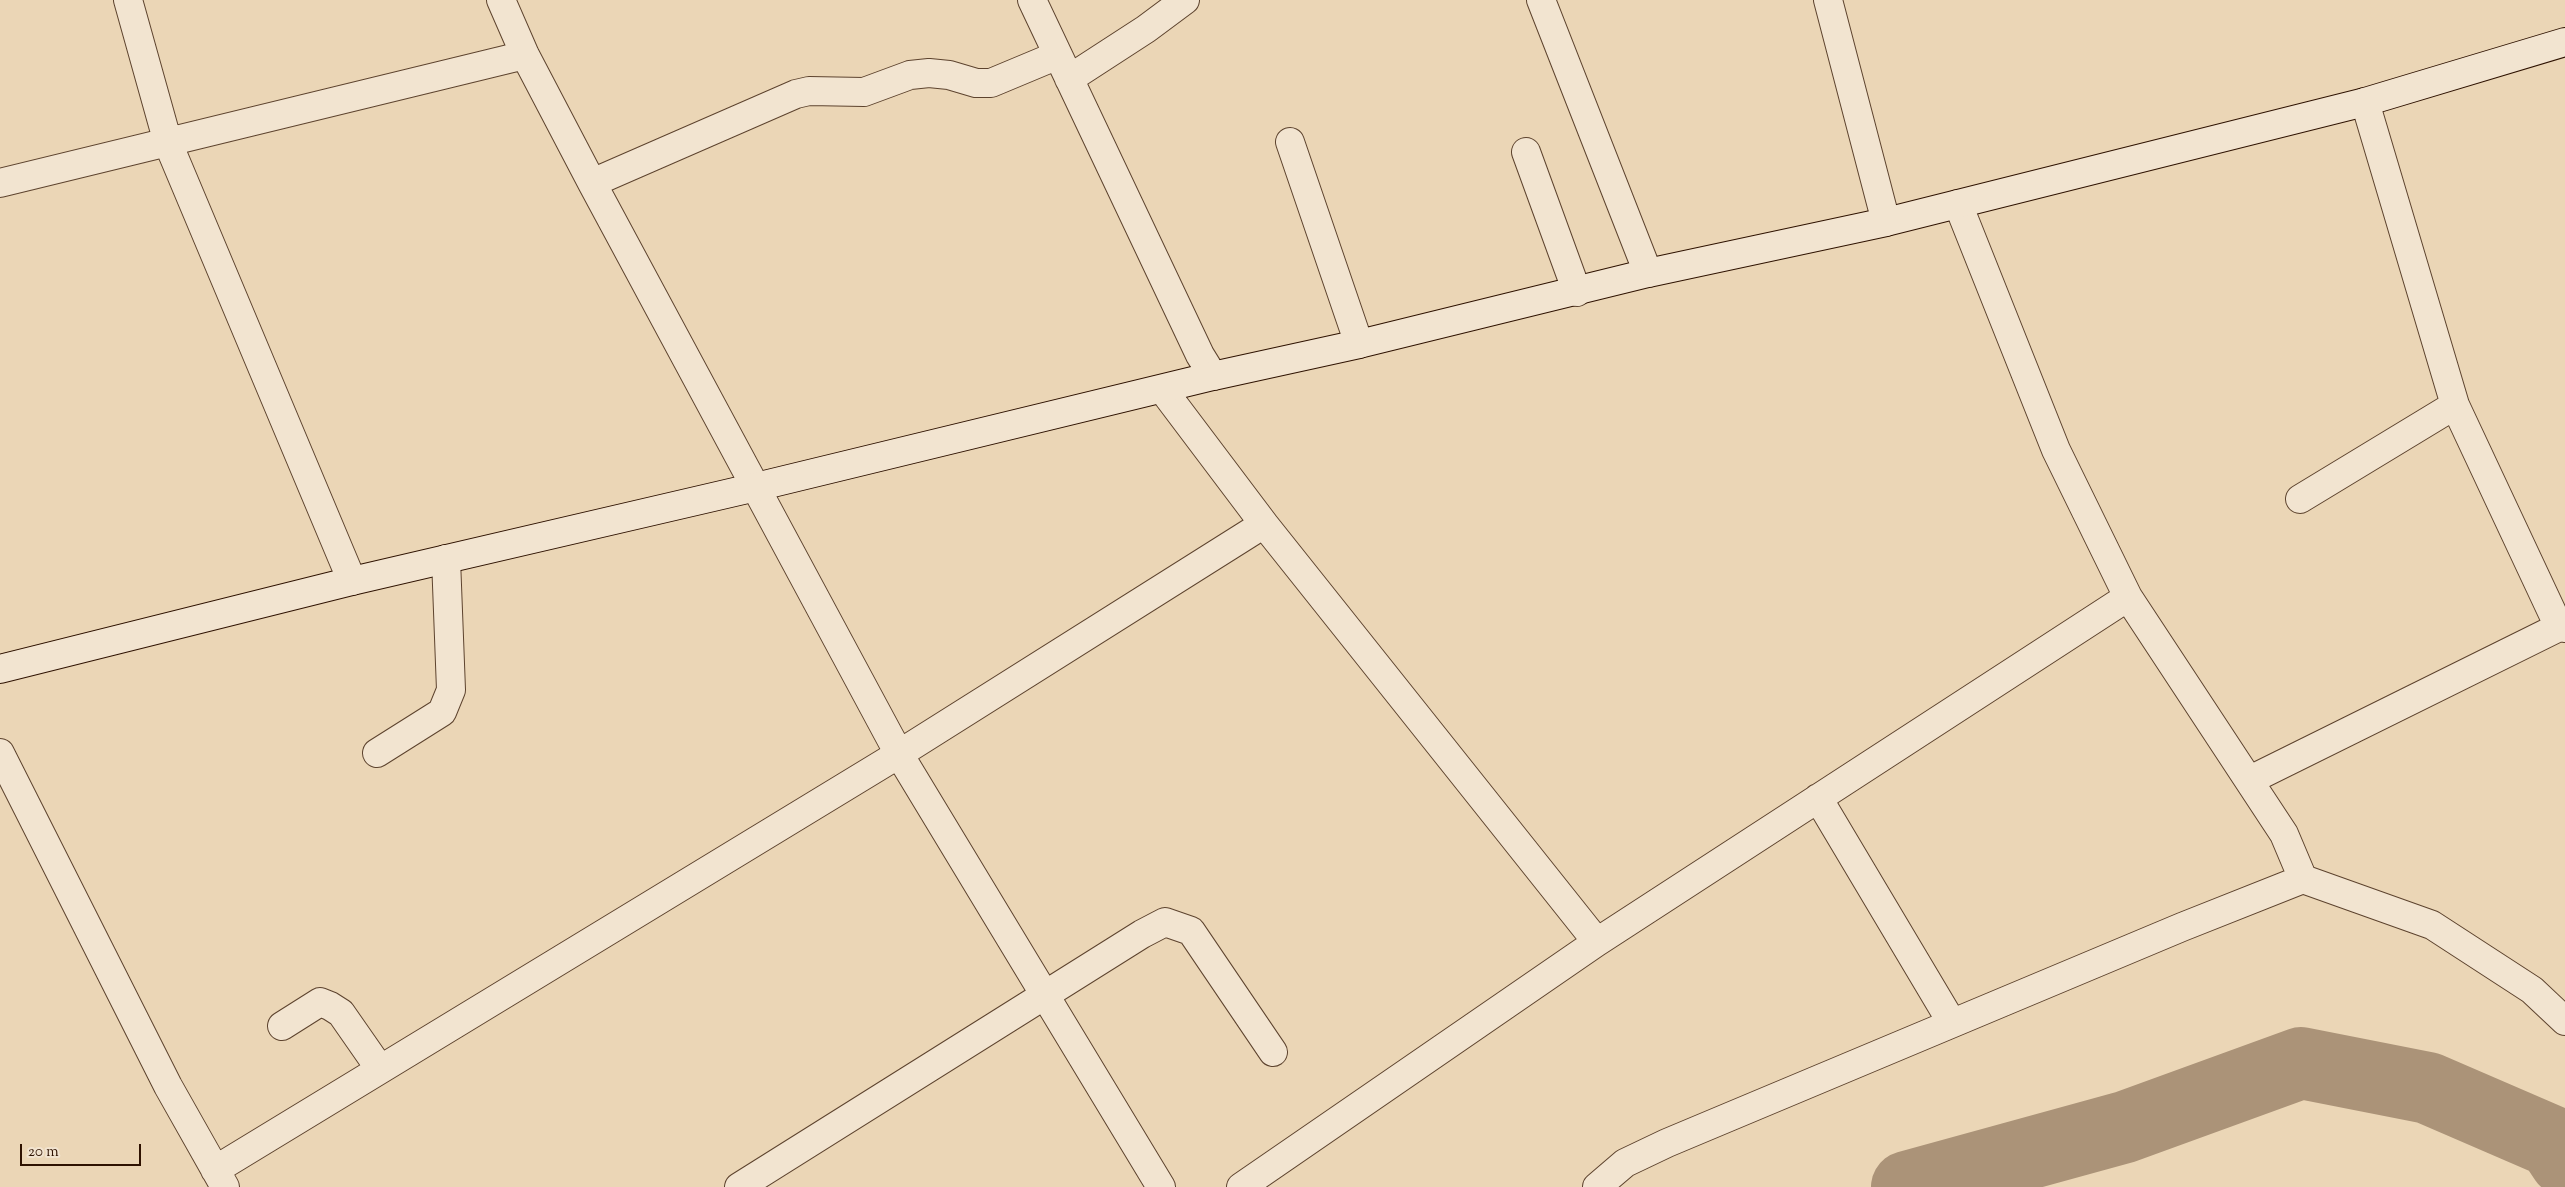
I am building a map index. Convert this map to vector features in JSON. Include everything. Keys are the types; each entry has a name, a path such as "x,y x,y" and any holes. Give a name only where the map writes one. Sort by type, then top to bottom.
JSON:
{"street":[{"path":"128,0 168,143 352,581"},
{"path":"501,0 526,55 592,182 898,754 1161,1187"},
{"path":"1032,0 1200,354"},
{"path":"592,182 796,94 809,91 864,92 910,75 929,73 949,74 976,83 992,83 1064,67 1146,29 1185,0"},
{"path":"1540,0 1645,263"},
{"path":"1828,0 1884,212"},
{"path":"0,670 352,581 1163,390 1200,354 1352,323 1578,292 1645,263 1884,212 1958,204 2365,102 2565,42"},
{"path":"0,183 526,55"},
{"path":"2250,780 2562,628 2456,406 2365,102"},
{"path":"1290,142 1352,323"},
{"path":"1526,152 1578,292"},
{"path":"1958,204 2056,450 2128,597 2284,834 2303,879"},
{"path":"1163,390 1264,524 1597,942"},
{"path":"2300,499 2456,406"},
{"path":"0,753 168,1086 220,1178 380,1069 898,754 1264,524"},
{"path":"377,753 442,712 452,690 446,559"},
{"path":"1241,1187 1597,942 2128,597"},
{"path":"1818,798 1952,1023"},
{"path":"1596,1187 1625,1163 1667,1143 1952,1023 2303,879 2432,925 2532,990 2565,1020"},
{"path":"739,1187 1045,997 1142,934 1165,922 1191,931 1274,1052"},
{"path":"282,1026 320,1002 330,1006 341,1013 380,1069"}],"waterway":[{"path":"1907,1187 2125,1127 2301,1063 2428,1088 2553,1142 2565,1160"}]}
